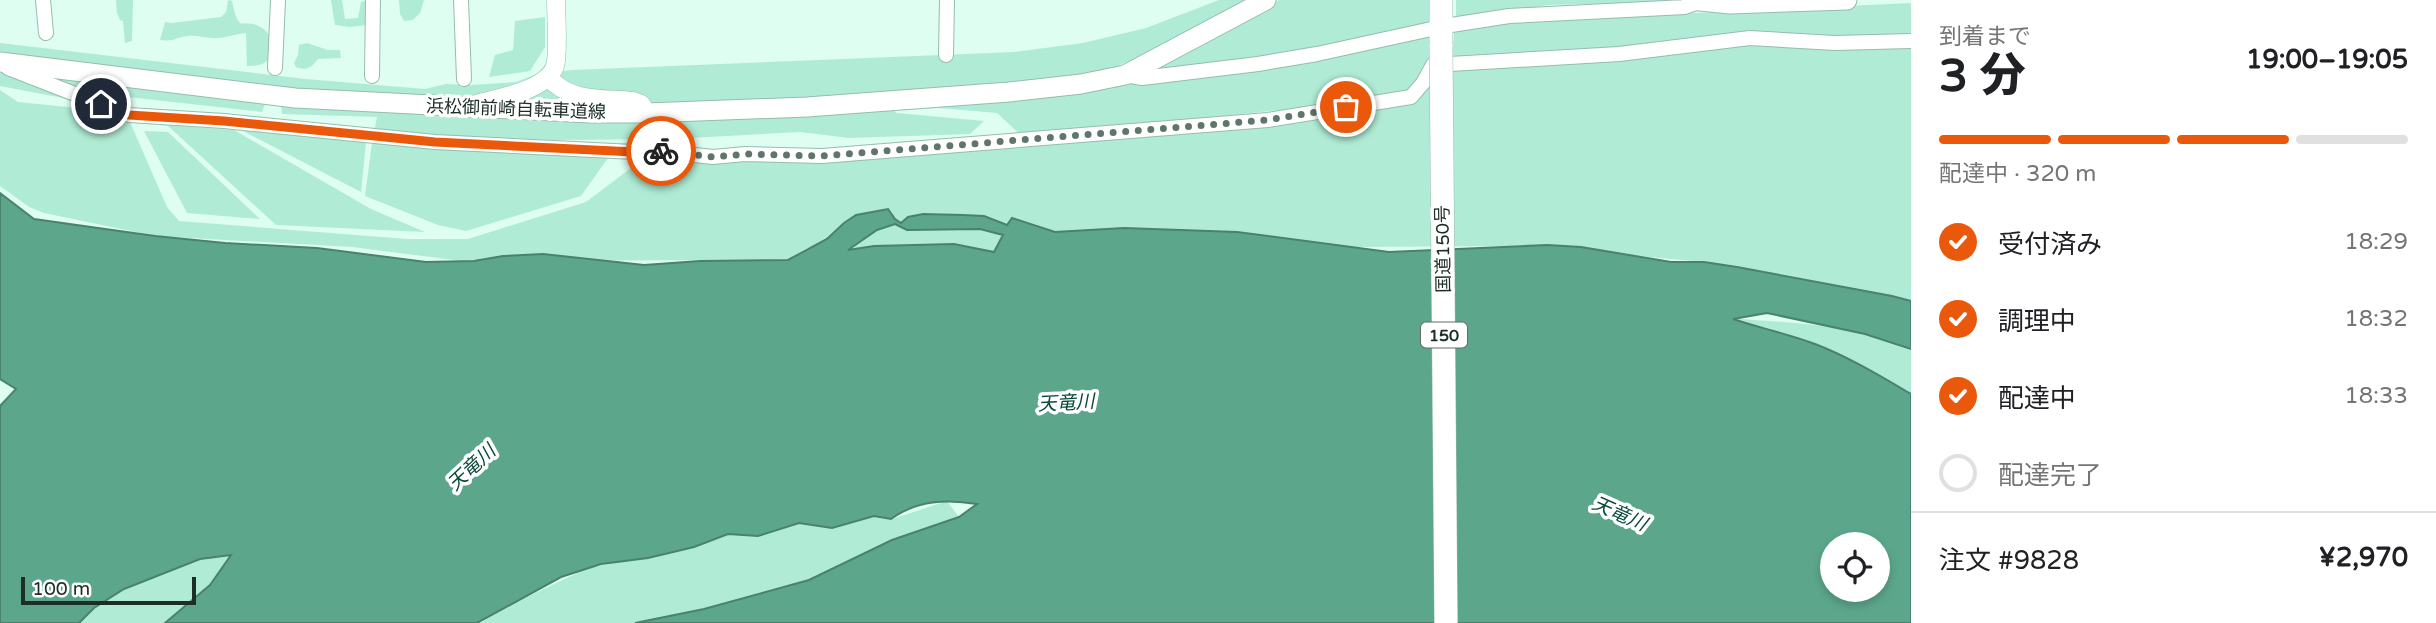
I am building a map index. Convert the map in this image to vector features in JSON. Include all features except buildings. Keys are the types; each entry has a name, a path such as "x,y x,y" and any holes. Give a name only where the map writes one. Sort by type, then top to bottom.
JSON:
{"highway":[{"name":"国道150号","path":"1441,0 1446,623"}],"main road":[{"name":"浜松御前崎自転車道線","path":"0,64 295,98 463,108 647,113 807,107 1081,85 1125,75 1266,0"},
{"path":"1695,1 1730,4 1847,0"}],"street":[{"path":"43,0 46,33"},
{"path":"275,68 278,0"},
{"path":"372,76 373,0"},
{"path":"461,0 464,79"},
{"path":"463,108 530,89 548,77 556,65 556,0"},
{"path":"946,55 947,0"},
{"path":"1125,75 1142,78 1441,37 1509,16 1685,8 1695,1"},
{"path":"0,64 129,115 224,121 435,142 658,151 713,157 746,154 822,156 1268,120 1411,97 1433,65 1619,54 1750,38 1835,43 1911,41"},
{"path":"548,77 562,92 573,96 633,101 641,104 647,113"}],"shaded area":[{"path":"116,0 133,0 132,41 125,43 123,21 117,13"},
{"path":"228,0 232,1 239,22 264,30 276,47 265,62 247,66 246,33 220,38 191,36 160,40 165,22 221,17 226,12"},
{"path":"331,0 342,0 345,19 358,18 361,2 369,0 367,25 335,25"},
{"path":"399,0 424,0 420,13 413,20 404,21 400,14"},
{"path":"1219,0 1255,0 1142,59 1107,71 887,106 897,113 984,121 970,134 849,138 800,132 671,139 555,140 374,133 377,117 282,114 281,103 266,102 262,112 83,92 79,101 0,86 0,43 306,79 425,89 446,84 516,82 537,74 572,70 1015,52 1083,43 1146,28"},
{"path":"1279,0 1430,0 1431,22 1307,50 1148,71"},
{"path":"1456,0 1671,2 1550,5 1456,17"},
{"path":"1911,3 1911,303 1704,262 1528,246 1346,247 1055,232 1012,218 994,252 954,244 874,246 846,251 807,248 788,260 462,261 352,247 155,236 44,213 29,207 0,186 0,90 18,102 126,113 167,207 179,221 407,239 468,239 586,202 635,165 968,150 1365,101 1023,137 997,113 916,106 1030,96 1297,63 1433,35 1452,63 1454,30 1538,20"},
{"path":"545,17 545,47 530,71 489,77 495,55 513,50 515,21"},
{"path":"307,43 328,50 340,50 341,58 318,59 308,68 296,67 294,63 299,45"},
{"path":"167,125 234,130 371,209 425,232 276,225"},
{"path":"241,130 366,142 361,192"},
{"path":"144,131 168,132 260,219 187,213"},
{"path":"372,143 608,158 581,196 466,231 438,225 365,196"},
{"path":"1730,318 1799,323 1845,330 1868,334 1911,349 1911,394 1870,370"},
{"path":"947,501 959,517 892,540 809,580 665,623 481,623 504,608 588,568 694,547 728,534 758,536 799,523 832,528 874,516 892,519"},
{"path":"232,555 210,585 164,623 79,623 94,608 124,589 200,559"}],"water":[{"name":"天竜川","path":"0,193 34,219 155,236 317,248 426,262 474,261 543,254 644,265 788,260 827,239 856,215 888,209 901,223 908,217 923,214 984,216 1007,225 1012,218 1055,232 1124,228 1237,232 1389,252 1547,245 1581,247 1671,262 1704,262 1911,301 1911,349 1865,334 1767,313 1733,319 1828,349 1911,394 1911,623 635,623 704,609 809,580 892,540 959,517 977,504 943,502 911,508 891,519 874,516 832,528 799,523 758,536 728,534 694,547 648,558 601,564 561,577 477,623 165,623 210,585 231,555 200,559 124,589 94,608 79,623 0,623 0,406 16,389 0,379","holes":["895,224 907,230 980,229 1003,235 994,252 954,244 874,246 848,250 877,230"]}],"way so far":[{"path":"661,151 713,157 746,154 822,156 1268,120 1346,107"}],"route":[{"path":"101,104 129,115 224,121 435,142 661,151"}]}
